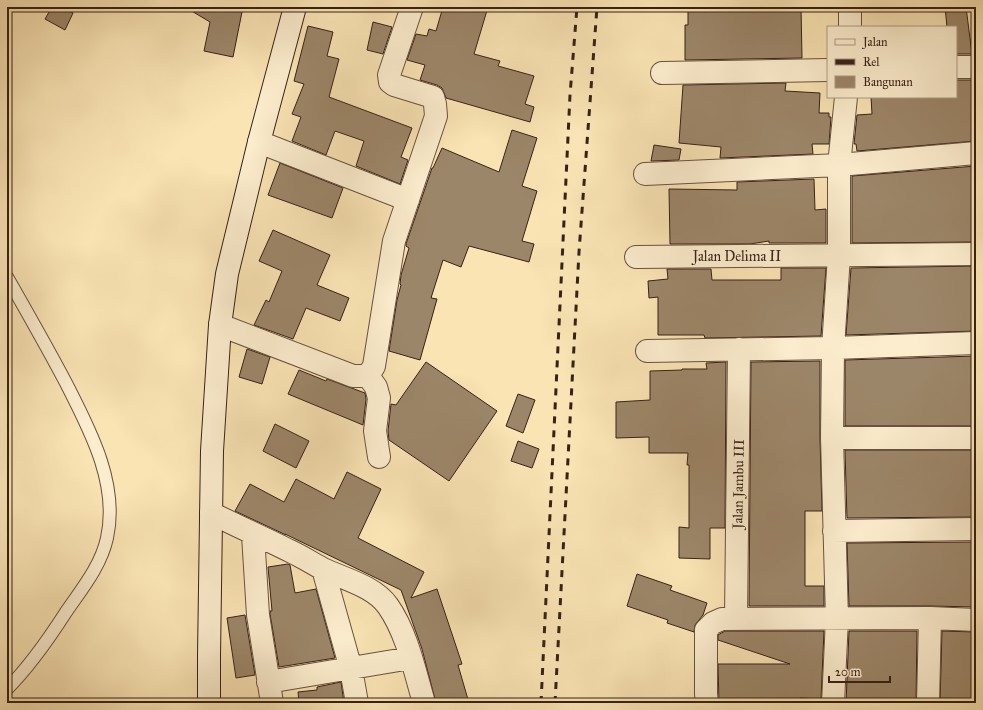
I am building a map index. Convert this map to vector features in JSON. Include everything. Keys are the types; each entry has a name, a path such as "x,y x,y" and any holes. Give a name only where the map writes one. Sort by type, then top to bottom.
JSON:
{"street":[{"path":"209,703 212,444 220,325 226,274 295,7"},
{"path":"368,376 374,366 394,241 436,116 433,97 394,85 390,82 389,75 412,7"},
{"path":"850,7 850,26"},
{"path":"957,67 976,67"},
{"path":"662,73 827,70"},
{"path":"833,703 837,619 832,438 833,348 838,255 839,165 846,98"},
{"path":"259,142 408,200"},
{"path":"645,174 839,165 976,153"},
{"name":"Jalan Delima II","path":"636,257 976,254"},
{"path":"220,325 354,376 368,376"},
{"path":"647,351 833,348 976,342"},
{"name":"Jalan Jambu III","path":"736,619 739,349"},
{"path":"368,376 376,387 379,398 375,431 379,457"},
{"path":"832,438 976,438"},
{"path":"211,513 253,535 372,592 382,600 397,621 411,658 424,703"},
{"path":"834,531 976,529"},
{"path":"253,535 258,615 272,703"},
{"path":"323,569 351,669 357,703"},
{"path":"707,703 706,630 713,623 722,619 930,618 976,620"},
{"path":"928,703 930,618"},
{"path":"268,682 411,658"}],"lane":[{"path":"7,277 46,344 97,448 108,489 110,514 107,540 96,567 40,652 7,689"}],"building":[{"path":"52,7 62,7 73,13 65,30 45,19"},
{"path":"185,7 243,7 233,57 204,51 210,22"},
{"path":"443,7 488,7 474,54 500,61 498,66 534,76 525,104 534,107 530,122 446,98 442,88 420,80 425,65 407,60 416,34 427,36 429,29 436,31"},
{"path":"688,7 801,7 802,58 685,60 685,25 688,25"},
{"path":"945,7 966,7 972,54 957,54 957,26 947,26"},
{"path":"373,22 392,27 383,54 367,50"},
{"path":"308,26 333,32 327,56 339,59 329,97 412,128 401,157 408,160 400,184 356,166 364,141 335,131 326,155 292,141 301,117 292,114 304,84 294,81"},
{"path":"957,80 976,80 976,141 857,151 856,144 854,144 857,115 872,114 871,98 957,98"},
{"path":"786,83 785,91 820,93 819,113 829,113 829,117 831,117 829,144 812,144 813,154 720,158 721,147 679,143 683,85"},
{"path":"512,130 537,138 522,186 537,191 522,241 534,244 529,262 469,246 461,267 443,260 431,298 437,299 420,360 389,351 397,300 401,285 401,275 409,248 406,244 432,168 442,148 499,172"},
{"path":"654,145 681,149 679,160 651,161"},
{"path":"280,163 343,188 332,218 268,195"},
{"path":"976,166 976,242 852,243 852,176"},
{"path":"814,179 815,210 826,209 826,243 769,243 769,241 750,244 670,244 669,189 737,190 737,182"},
{"path":"273,230 330,255 317,285 349,298 340,321 306,308 293,339 254,325 266,300 269,302 282,271 259,261"},
{"path":"976,266 976,331 846,335 851,268"},
{"path":"781,268 826,268 821,336 705,338 704,335 658,335 658,297 649,298 648,281 668,279 667,269 711,269 712,280 781,280"},
{"path":"247,349 270,357 262,384 239,377"},
{"path":"976,356 976,426 845,426 845,360"},
{"path":"820,361 822,511 805,511 805,586 824,586 824,606 749,606 751,362"},
{"path":"426,362 497,411 449,481 389,440 388,431 391,404 396,405"},
{"path":"726,362 725,528 710,528 710,559 679,558 679,527 689,528 688,453 649,453 649,437 616,438 616,402 650,400 650,371 707,369 706,363"},
{"path":"299,370 326,381 327,379 365,393 366,399 363,425 288,394"},
{"path":"518,394 535,400 523,433 506,426"},
{"path":"275,424 309,441 296,468 263,451"},
{"path":"518,441 539,449 532,468 511,461"},
{"path":"845,450 976,450 976,517 847,518"},
{"path":"347,472 381,489 358,538 424,572 411,598 437,589 462,664 458,665 469,703 436,703 422,649 401,590 235,511 250,484 284,502 296,479 334,499"},
{"path":"976,542 976,607 849,606 847,543"},
{"path":"290,565 295,593 316,589 335,658 279,667 270,614 270,611 272,611 268,567"},
{"path":"637,574 672,586 670,590 707,603 703,615 695,625 694,632 667,623 668,620 627,606"},
{"path":"245,615 255,675 236,678 227,618"},
{"path":"725,631 824,631 821,699 800,698 800,703 719,703 718,664 790,664 718,640 718,635"},
{"path":"849,631 917,631 916,703 846,703"},
{"path":"942,631 976,632 976,703 940,703"},
{"path":"341,682 344,703 299,703 298,692 317,690 317,687"}],"railway":[{"path":"541,703 570,95 577,7"},
{"path":"555,703 579,252 597,7"}]}
